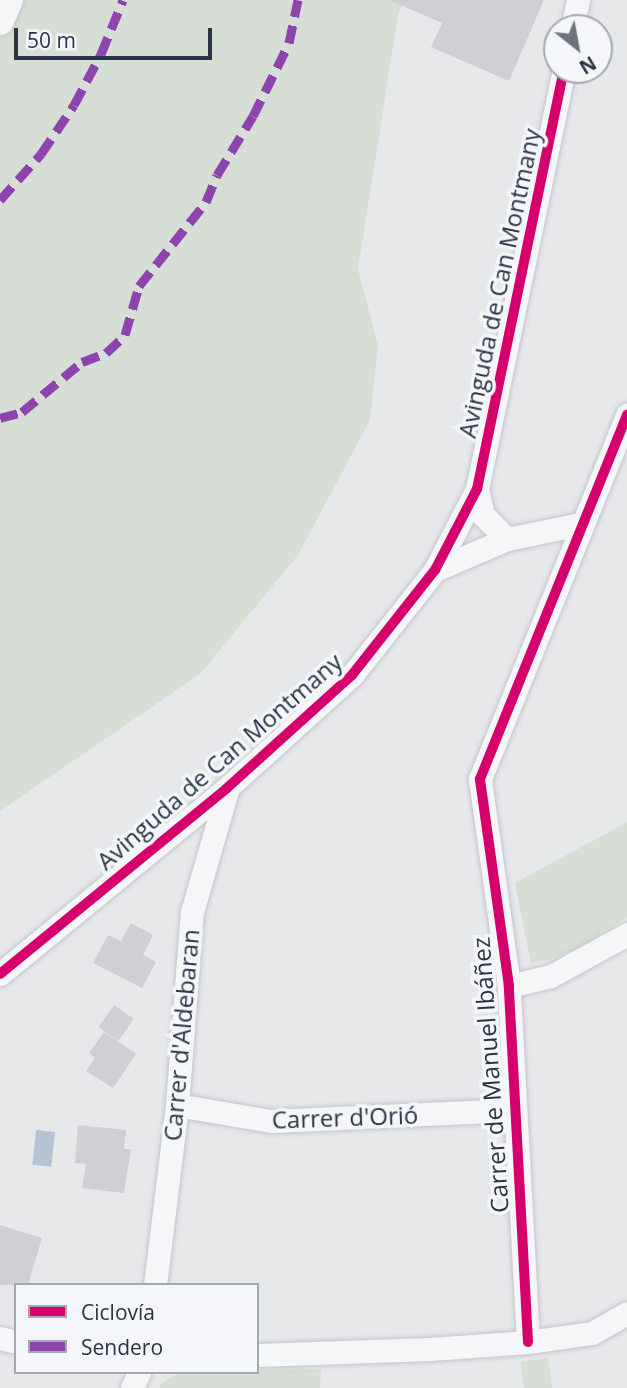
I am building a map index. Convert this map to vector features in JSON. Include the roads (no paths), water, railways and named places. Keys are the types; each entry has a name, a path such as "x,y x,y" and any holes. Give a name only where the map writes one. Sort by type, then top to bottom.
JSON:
{"street":[{"path":"0,21 9,0"},
{"name":"Avinguda de Can Montmany","path":"0,974 228,788 352,675 435,570 477,489 561,84"},
{"name":"Carrer de Manuel Ibáñez","path":"528,1342 509,986 480,779 581,524 625,424"},
{"path":"477,489 483,515 507,539"},
{"name":"Avinguda de Can Montmany","path":"435,570 507,539 581,524"},
{"name":"Carrer d'Aldebaran","path":"155,1283 177,1105 192,912 228,788"},
{"path":"509,986 551,976 627,934"},
{"name":"Carrer d'Orió","path":"177,1105 271,1121 514,1110"},
{"path":"259,1355 528,1342 593,1333 627,1313"}],"water":[{"path":"36,1130 55,1132 51,1167 32,1165"}]}
